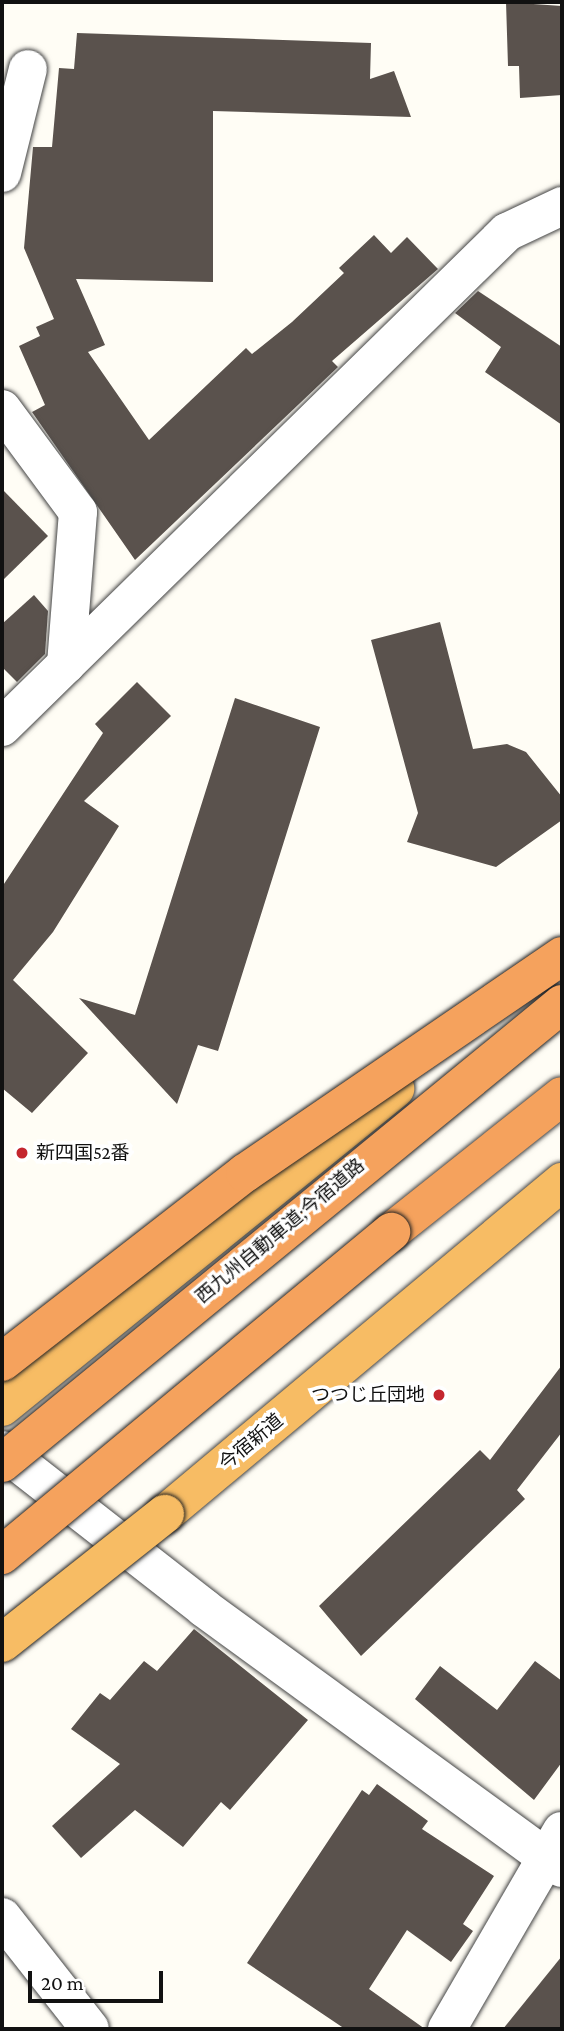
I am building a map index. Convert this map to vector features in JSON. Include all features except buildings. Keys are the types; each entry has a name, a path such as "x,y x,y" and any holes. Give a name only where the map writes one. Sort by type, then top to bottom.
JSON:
{"highway":[{"path":"8,1387 245,1173 562,955"},
{"name":"西九州自動車道;今宿道路","path":"2,1463 562,1004"},
{"path":"2,1555 562,1096"},
{"name":"今宿新道","path":"2,1643 165,1514 562,1182"}],"street":[{"path":"2,173 28,69"},
{"path":"2,727 506,232 562,206"},
{"path":"2,409 78,512 66,665"},
{"path":"2,1450 204,1608 557,1852 447,2029"},
{"path":"2,1917 90,2029"}],"place":[{"name":"新四国52番","path":"22,1153"},
{"name":"つつじ丘団地","path":"439,1395"}]}
